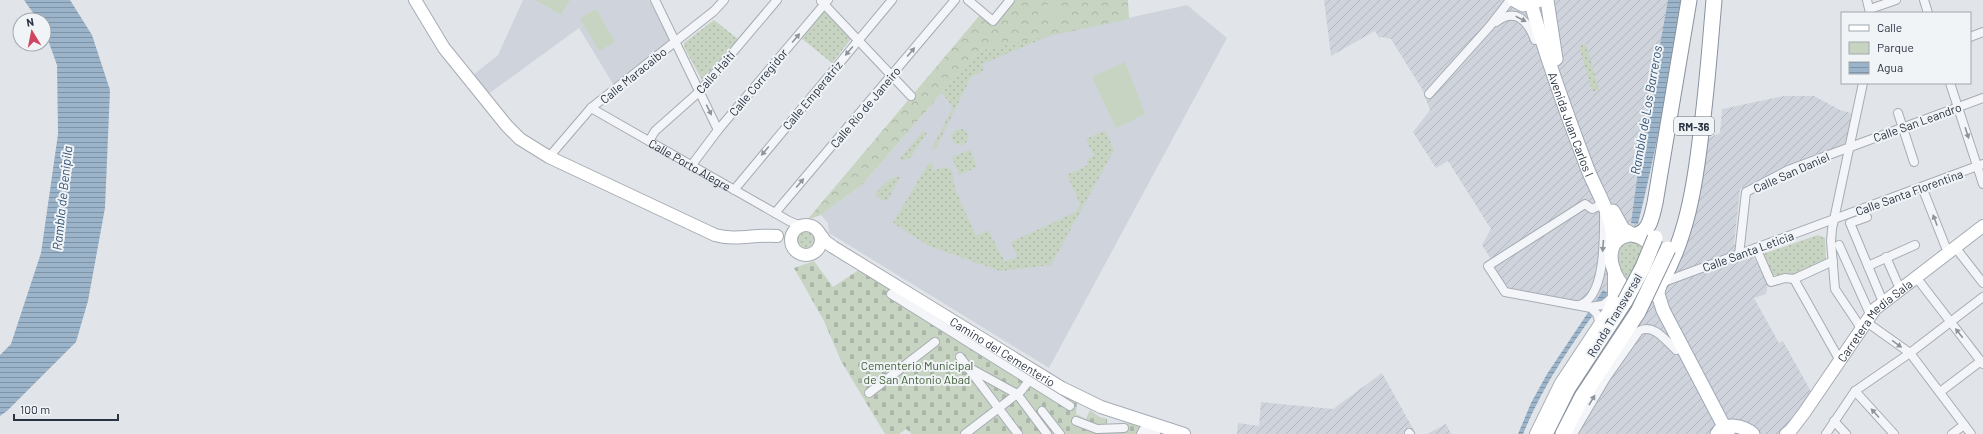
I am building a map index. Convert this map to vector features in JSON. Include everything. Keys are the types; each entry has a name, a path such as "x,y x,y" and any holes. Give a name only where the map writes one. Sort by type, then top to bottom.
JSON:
{"highway":[{"path":"1635,235 1642,233 1649,224 1655,202 1689,0"},
{"name":"Ronda Transversal","path":"1545,434 1568,388 1626,298 1643,267 1655,238 1665,203 1673,164 1693,0"},
{"name":"Ronda Transversal","path":"1563,434 1582,398 1638,312 1668,250 1678,221 1689,167 1709,0"},
{"path":"1660,285 1672,261 1681,237 1692,195 1704,109 1714,0"}],"main road":[{"path":"415,0 444,48 507,126 520,139 549,157 715,235 732,238 760,235 777,236 794,231"},
{"path":"1514,0 1523,5 1537,1"},
{"name":"Avenida Juan Carlos I","path":"1537,1 1542,39 1588,171 1613,229 1612,248"},
{"name":"Avenida Juan Carlos I","path":"1537,1 1595,170 1613,212 1624,229 1635,235"},
{"name":"Calle Porto Alegre","path":"818,249 811,254 803,254 796,250 794,231 812,226 820,234"},
{"name":"Carretera Media Sala","path":"1786,434 1804,413 1865,321 1883,302 1983,226"},
{"path":"818,249 821,241 820,234"},
{"name":"Camino del Cementerio","path":"820,234 826,242 833,247 1075,395 1101,407 1184,434"},
{"path":"1626,298 1614,270 1611,256 1612,248 1616,241 1621,237 1635,235 1645,240 1653,250 1660,267 1659,298 1663,310 1720,433"},
{"path":"818,249 825,245 833,247"},
{"path":"1614,270 1626,289 1626,298"},
{"path":"1536,434 1561,383 1610,309 1626,298 1651,295 1660,285"},
{"path":"1626,298 1653,306 1720,433"},
{"path":"1720,433 1738,426 1752,433"}],"street":[{"path":"655,0 718,130"},
{"name":"Calle Maracaibo","path":"549,157 591,108 714,12 724,0"},
{"name":"Calle Haití","path":"649,141 655,131 700,91 777,0"},
{"name":"Calle Emperatriz","path":"734,190 892,0"},
{"name":"Calle Río de Janeiro","path":"775,213 955,0"},
{"path":"968,0 993,21 1010,0"},
{"path":"1429,94 1490,26 1510,0"},
{"path":"1867,0 1870,11 1896,0"},
{"path":"1924,0 1928,12"},
{"path":"824,1 858,40 911,96"},
{"name":"Calle Corregidor","path":"691,166 718,130 824,1"},
{"path":"1490,26 1504,17 1514,16 1527,22 1535,40 1542,39"},
{"path":"1971,37 1983,32"},
{"path":"1863,84 1834,220 1831,241 1835,289 1865,321 1910,353 1971,434"},
{"path":"1950,84 1980,165 1983,184"},
{"name":"Calle San Leandro","path":"1850,146 1983,98"},
{"name":"Calle Porto Alegre","path":"591,108 775,213 794,231"},
{"path":"1898,113 1914,162"},
{"name":"Calle San Daniel","path":"1739,254 1746,192 1788,170 1850,146"},
{"name":"Calle Santa Florentina","path":"1834,220 1980,165"},
{"path":"1922,187 1951,250 1983,284"},
{"path":"1579,305 1586,303 1597,284 1601,270 1604,232 1603,205 1592,209 1585,204 1488,266 1505,292 1593,308 1626,298"},
{"path":"1867,217 1850,223 1883,302"},
{"name":"Calle Santa Leticia","path":"1660,285 1739,254 1834,220"},
{"path":"1839,245 1865,321"},
{"path":"1868,266 1915,245"},
{"path":"1756,248 1771,282 1785,278 1794,279 1832,261"},
{"path":"1886,257 1900,289"},
{"path":"1916,276 1982,363 1940,392"},
{"path":"1794,279 1839,359"},
{"path":"891,294 1070,406"},
{"path":"1826,434 1855,391 1910,353 1983,297"},
{"path":"1593,308 1600,324"},
{"path":"1574,434 1606,378 1639,331 1646,329 1653,330 1676,350"},
{"path":"869,393 935,342"},
{"path":"960,357 1018,434"},
{"path":"966,366 1017,394 1046,434"},
{"path":"966,433 1017,394 1029,380"},
{"path":"1855,391 1894,434"},
{"path":"1042,411 1060,434"},
{"path":"1076,420 1097,429 1124,428"},
{"path":"1834,421 1846,434"},
{"path":"1952,434 1964,424"},
{"path":"1141,434 1143,430 1156,434"}],"shaded area":[{"path":"523,0 649,0 670,41 613,84 579,28 487,95 473,75 498,55"},
{"path":"1324,0 1675,0 1635,224 1638,224 1662,246 1675,252 1708,138 1720,133 1722,109 1784,96 1814,96 1840,110 1851,113 1848,143 1786,165 1740,189 1734,244 1754,258 1768,284 1766,294 1754,298 1779,343 1783,341 1814,397 1786,434 1536,434 1600,324 1596,312 1505,292 1489,266 1493,262 1482,245 1491,229 1448,161 1436,168 1413,132 1430,110 1422,89 1391,39 1382,37 1379,38 1375,31 1331,56"},
{"path":"1187,5 1227,38 1049,368 829,233 828,223 821,215 863,184 978,51"},
{"path":"1382,373 1416,434 1237,434 1238,423 1259,426 1261,402 1333,409"},
{"path":"1446,424 1451,434 1427,434"}],"green space":[{"path":"535,0 570,0 561,15"},
{"path":"1015,0 1128,0 1129,19 978,51 863,184 821,215 807,220 980,15 993,26"},
{"path":"1059,3 1061,18 1039,21 1037,6"},
{"path":"826,6 854,35 832,63 801,38"},
{"path":"596,9 615,42 599,51 580,18"},
{"path":"714,20 738,39 702,80 684,47 684,43"},
{"path":"1054,34 982,64 984,70 971,77 936,148 931,150 953,107 942,93 978,51"},
{"path":"1586,44 1599,90 1592,92 1579,46"},
{"path":"1125,62 1145,114 1116,128 1092,77"},
{"path":"960,129 966,131 968,137 966,143 960,145 954,143 952,137 954,131"},
{"path":"1105,130 1114,150 1051,265 1000,271 929,246 893,223 928,164 932,162 934,170 946,167 952,170 955,189 976,236 988,230 1005,262 1017,257 1011,242 1076,212 1080,204 1067,175 1088,165 1087,159 1094,156 1086,139"},
{"path":"923,131 927,133 910,158 902,161 900,158"},
{"path":"970,150 977,167 959,175 952,157"},
{"path":"901,176 888,199 884,201 875,195 876,192 892,178"},
{"path":"806,225 812,226 820,234 820,246 812,254 806,255 800,254 792,246 791,240 792,234 800,226"},
{"path":"1818,235 1825,238 1826,262 1795,275 1773,275 1763,254"},
{"path":"1631,241 1644,247 1655,268 1640,291 1629,285 1618,266 1617,253 1621,245"},
{"name":"Cementerio Municipal de San Antonio Abad","path":"814,261 833,287 860,269 1077,402 1076,414 1086,419 1090,410 1100,417 1107,419 1107,424 1142,423 1171,434 912,434 906,429 899,434 885,434 841,361 824,321 794,268"}],"water":[{"name":"Rambla de Benipila","path":"24,0 70,0 92,35 110,90 105,208 88,301 76,342 7,411 0,416 0,355 11,344 41,253 58,134 57,65 52,51 52,12 32,12"},
{"path":"1668,0 1682,0 1678,28 1663,112 1638,224 1631,223 1640,157"},
{"path":"1603,290 1609,294 1561,361 1531,415 1523,434 1518,434 1531,403 1547,374"}],"water label":[{"name":"Rambla de Los Barreros","path":"1646,110"}]}
